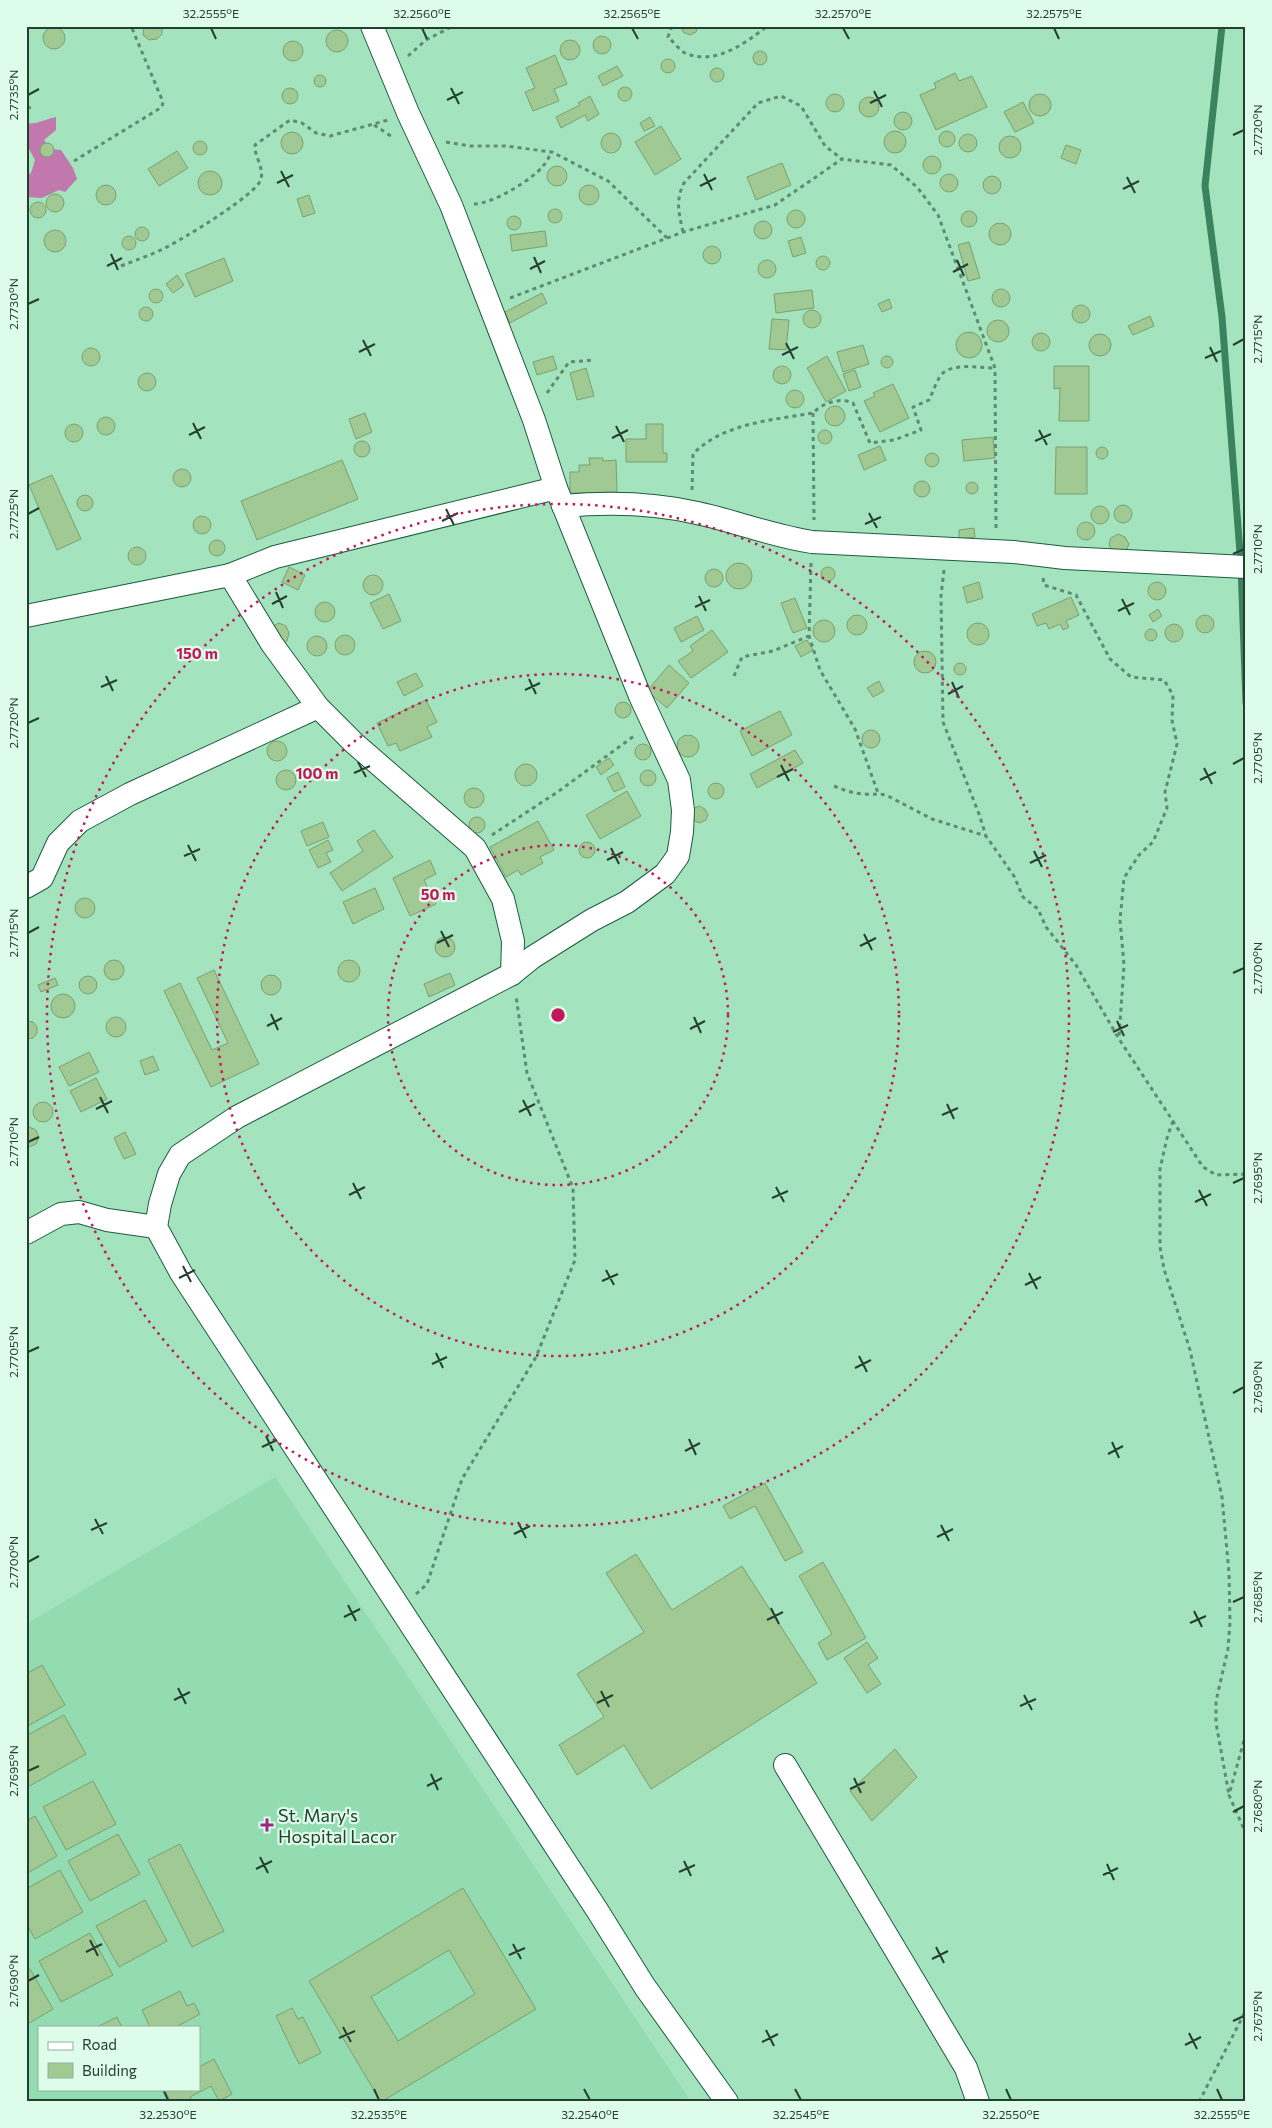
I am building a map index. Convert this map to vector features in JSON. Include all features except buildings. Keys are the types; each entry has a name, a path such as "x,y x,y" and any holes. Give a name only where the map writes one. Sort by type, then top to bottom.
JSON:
{"street":[{"path":"372,26 408,113 451,205 534,420 560,497 652,723 679,780 682,832 678,856 665,874 627,902 592,920 533,957 512,974 237,1117 199,1141 180,1155 169,1174 160,1204 156,1227 181,1273 582,1887 645,1987 727,2102"},
{"path":"26,616 230,575 275,557 560,497 586,504 636,505 696,513 788,538 812,542 1246,567"},
{"path":"230,575 272,644 318,707 354,743 475,848 503,899 513,941 512,974"},
{"path":"26,887 42,878 58,843 80,821 155,782 318,707"},
{"path":"26,1232 61,1214 79,1212 107,1220 156,1227"},
{"path":"784,1765 966,2068 978,2102"}],"path":[{"path":"74,161 162,107 163,102 131,26"},
{"path":"391,72 426,40 453,26"},
{"path":"672,26 668,37 684,53 709,58 747,43 767,26"},
{"path":"683,232 678,208 678,194 684,183 758,103 781,96 801,106 825,146 842,159 891,166 917,187 938,215 995,368 996,552"},
{"path":"26,99 30,110"},
{"path":"121,266 180,240 248,195 261,179 255,145 287,121 294,120 316,133 330,136 374,125 408,113"},
{"path":"420,138 470,146 505,146 552,152 608,181 667,238"},
{"path":"451,205 479,204 504,193 528,180 543,166 552,152"},
{"path":"491,306 683,232 775,205 842,159"},
{"path":"534,420 538,406 569,362 594,360"},
{"path":"696,513 692,499 693,454 716,436 735,428 813,413 818,408 836,400 853,403 870,443 894,440 921,430 913,407 929,400 940,376 945,371 954,368 995,368"},
{"path":"813,413 815,512 812,542 809,636 820,670 855,729 878,793"},
{"path":"947,550 941,596 943,722 976,805 986,836 1014,876 1023,897 1038,909 1046,927 1076,965 1119,1038 1203,1167 1216,1174 1246,1174"},
{"path":"1039,554 1044,585 1076,595 1110,660 1131,677 1164,680 1173,694 1172,720 1177,744 1165,792 1167,808 1153,842 1139,854 1124,878 1120,920 1124,965 1119,1038"},
{"path":"734,676 742,657 773,651 809,636"},
{"path":"475,848 506,824 559,791 652,723"},
{"path":"834,786 845,791 867,795 878,793 886,795 932,819 986,836"},
{"path":"399,1608 428,1584 462,1479 536,1357 575,1260 573,1188 527,1073 512,974"},
{"path":"1173,1121 1160,1169 1160,1247 1164,1270 1190,1350 1222,1497 1229,1573 1230,1622 1228,1649 1216,1701 1216,1722 1229,1795 1246,1834"},
{"path":"1229,1795 1246,1733"},
{"path":"1199,2102 1246,2010"}],"shaded area":[{"path":"56,117 56,130 44,140 51,149 61,150 73,168 77,179 65,192 59,190 42,198 26,197 26,175 31,173 35,160 28,147 26,149 26,123 37,123"},
{"name":"St. Mary's Hospital Lacor","path":"275,1477 691,2102 26,2102 26,1624"}],"waterway":[{"path":"1222,26 1205,186 1222,317 1241,566 1246,703"}],"place":[{"name":"St. Mary's Hospital Lacor","path":"267,1825"}]}
